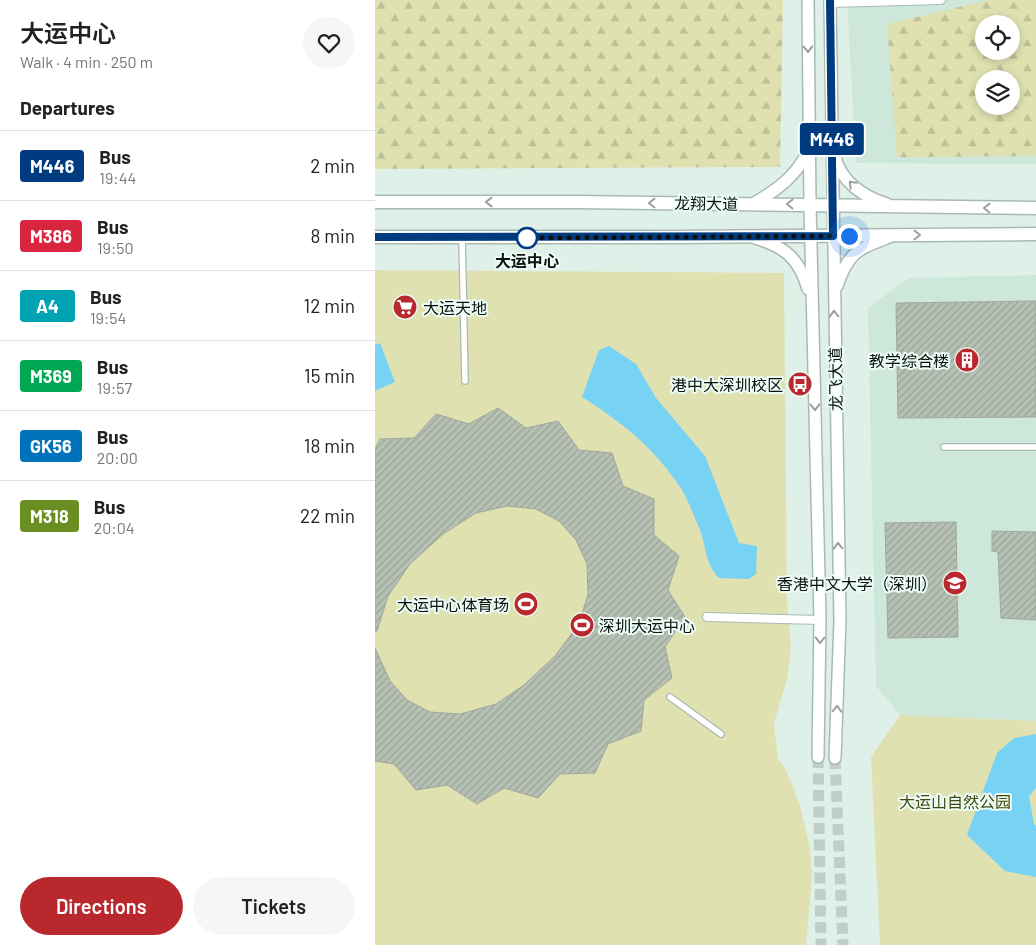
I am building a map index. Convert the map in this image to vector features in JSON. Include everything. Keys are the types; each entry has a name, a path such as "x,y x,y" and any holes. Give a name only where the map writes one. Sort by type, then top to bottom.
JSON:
{"main road":[{"name":"龙飞大道","path":"808,0 810,236 820,620 818,757"},
{"name":"龙飞大道","path":"830,2 840,621 835,758"},
{"path":"832,145 836,163 851,184 875,201 891,206"},
{"path":"753,204 774,192 788,180 799,168 809,150"},
{"name":"龙翔大道","path":"375,202 810,204 1036,208"},
{"name":"龙翔大道","path":"375,237 751,237 1036,234"},
{"path":"834,294 841,273 847,261 854,253 895,235"},
{"path":"751,237 783,248 792,257 801,269 812,299"}],"street":[{"path":"830,2 941,0"},
{"path":"462,238 465,381"},
{"path":"944,447 1036,447"},
{"path":"707,617 820,620"},
{"path":"670,697 721,734"}],"shaded area":[{"path":"847,0 1036,0 1036,164 856,163"},
{"name":"香港中文大学（深圳）","path":"1036,275 1036,721 900,715 876,686 868,308 909,278"}],"green space":[{"path":"375,0 783,0 780,167 375,169"},
{"path":"989,0 1036,0 1036,156 897,157 887,24"},
{"name":"深圳大运中心","path":"375,270 784,273 787,604 791,647 787,679 774,724 778,759 785,768 800,806 810,848 812,876 806,945 375,945"},
{"name":"大运山自然公园","path":"900,715 1036,721 1036,945 880,945 871,757"}],"water":[{"path":"380,343 395,382 375,391 375,345"},
{"path":"609,346 636,364 656,398 705,456 739,543 757,546 756,574 749,579 719,578 710,565 701,532 687,499 668,470 634,435 582,397 599,350"},
{"path":"1036,734 1036,788 1029,796 1036,826 1036,877 1005,871 967,835 997,753 1014,738"}],"building":[{"name":"教学综合楼","path":"1036,301 1036,417 898,418 896,303"},
{"name":"大运中心体育场","path":"498,408 526,428 558,421 579,450 612,453 623,486 654,499 654,535 679,556 668,590 685,617 665,647 672,678 644,700 641,731 608,744 595,773 560,774 538,798 504,788 477,804 447,785 416,790 394,764 375,761 375,648 390,681 407,700 430,712 460,714 496,704 524,685 555,656 579,624 588,594 587,564 576,540 559,521 536,509 507,506 476,513 443,534 410,564 388,596 377,631 375,631 375,449 380,439 414,438 436,414 469,424"},
{"path":"956,522 958,637 888,638 885,523"},
{"path":"992,531 1036,532 1036,620 1001,618 998,552 992,551"}],"tunnel":[{"path":"818,757 821,945"},
{"path":"835,758 843,945"}],"bus line":[{"name":"M446","path":"375,237 833,236 830,0"}],"place":[{"name":"大运中心","path":"527,238"},
{"name":"大运天地","path":"405,307"},
{"name":"教学综合楼","path":"967,360"},
{"name":"港中大深圳校区","path":"800,384"},
{"name":"香港中文大学（深圳）","path":"955,583"},
{"name":"大运中心体育场","path":"526,604"},
{"name":"深圳大运中心","path":"582,625"}],"route":[{"path":"527,238 521,238 849,236"}]}
